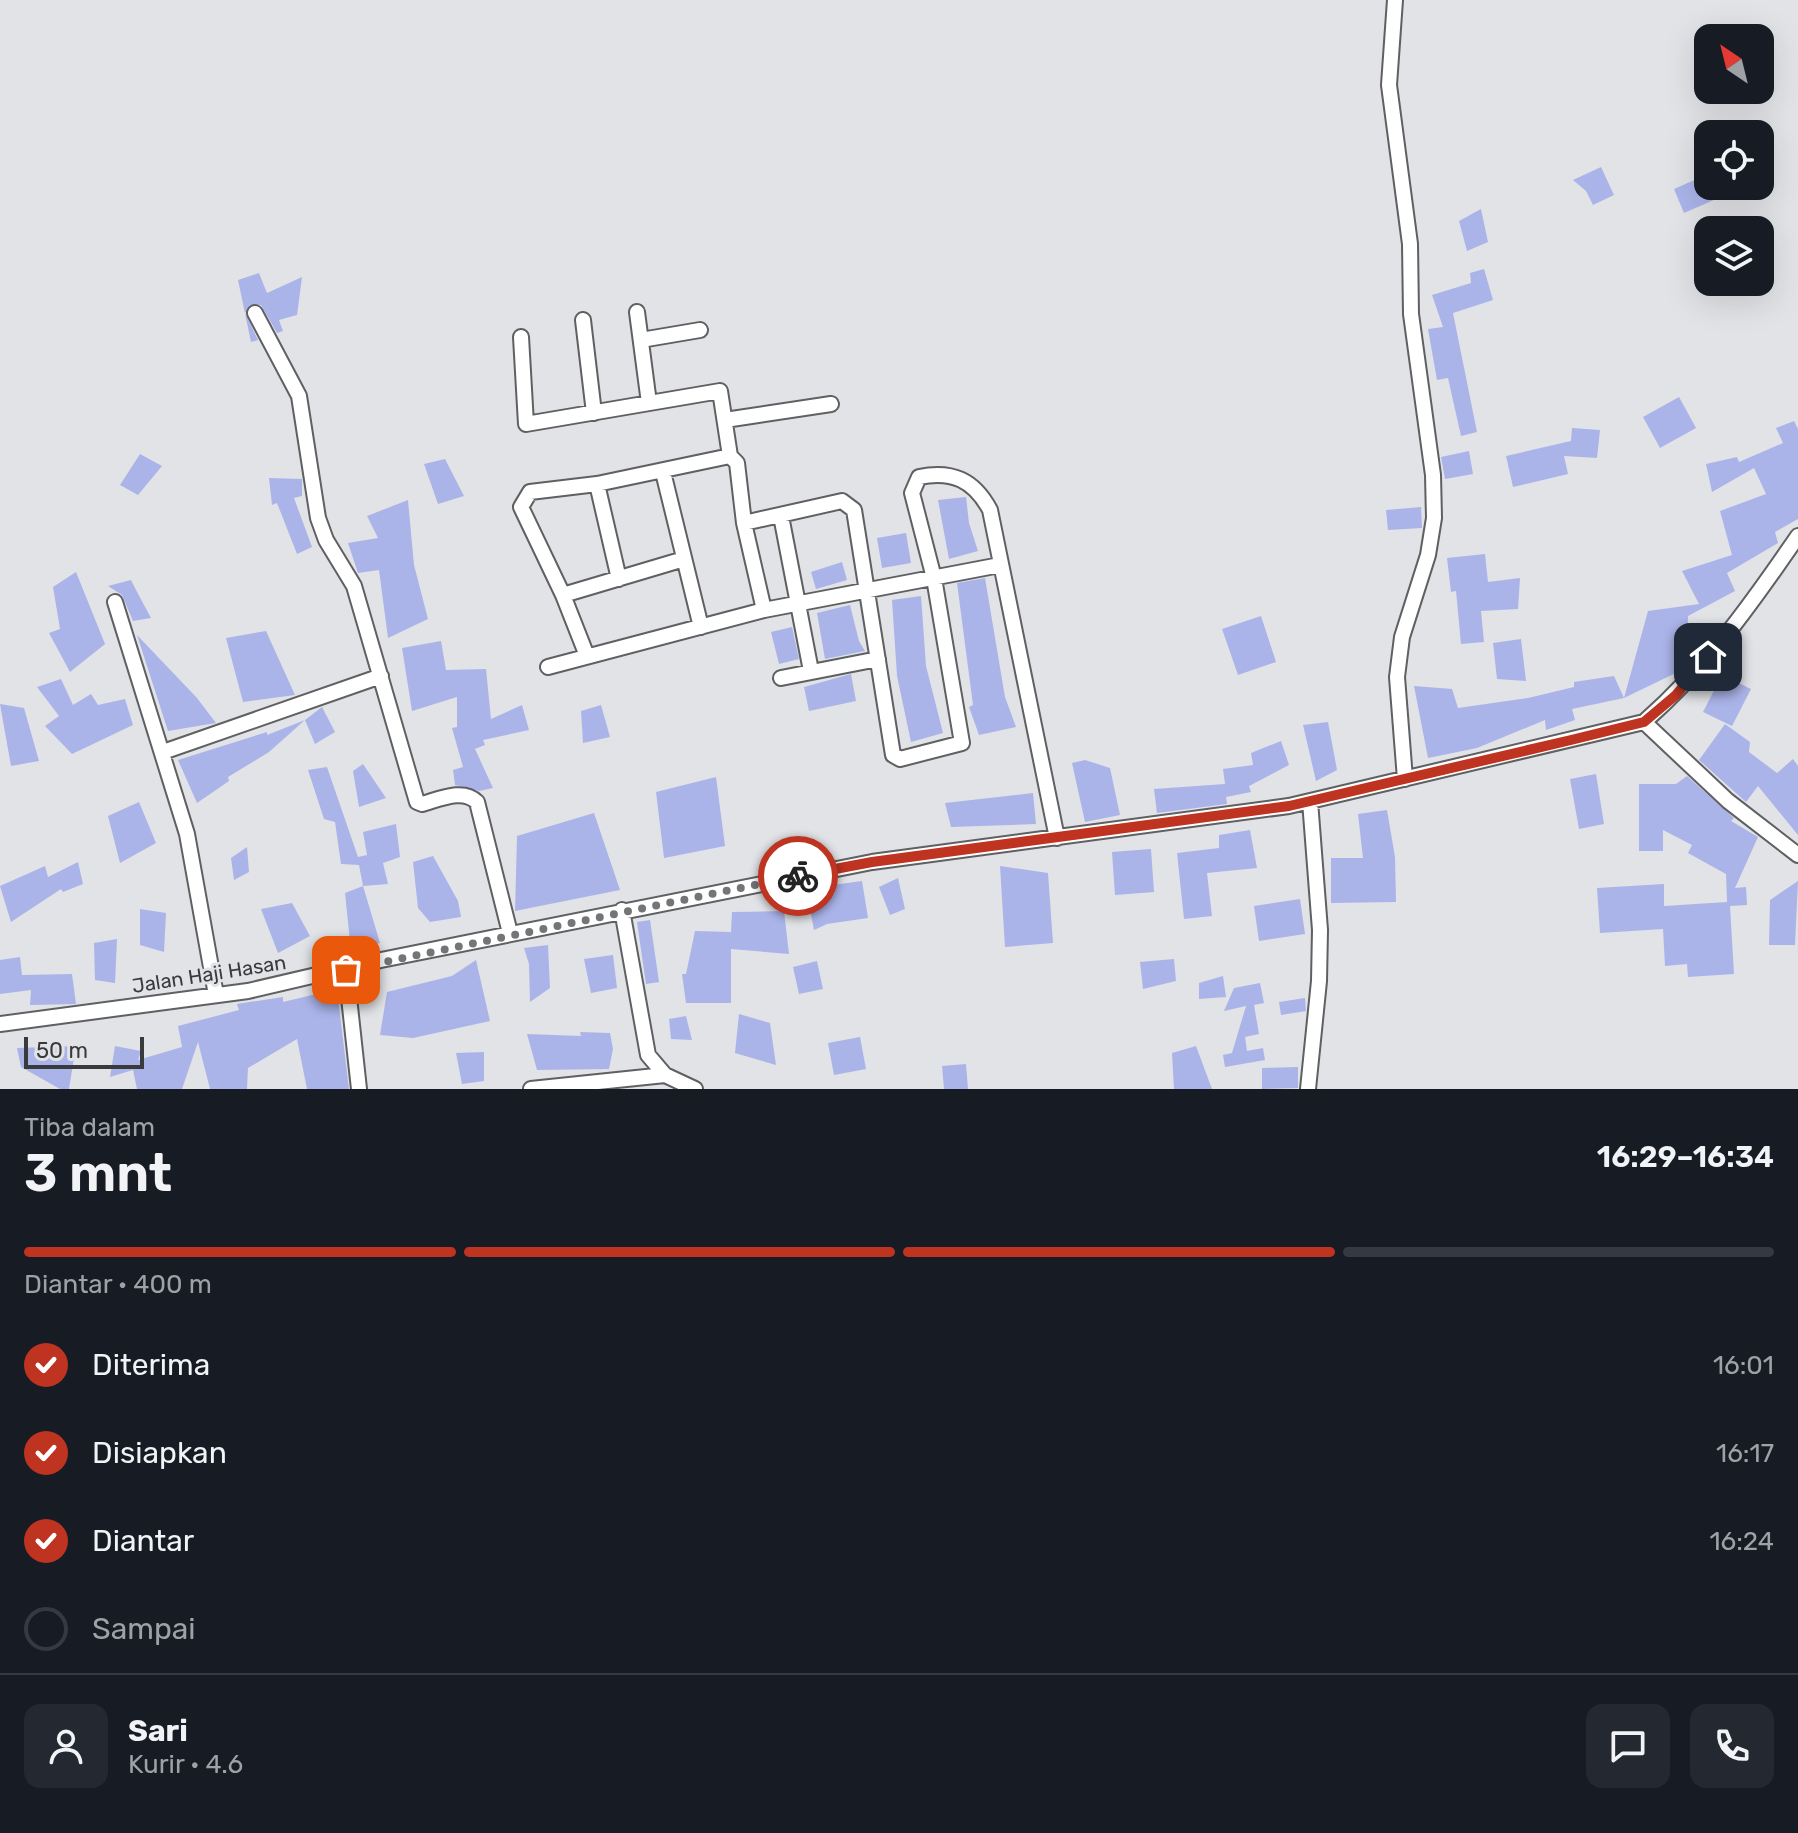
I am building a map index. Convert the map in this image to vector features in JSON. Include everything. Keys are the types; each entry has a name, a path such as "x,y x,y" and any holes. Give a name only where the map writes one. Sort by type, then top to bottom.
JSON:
{"street":[{"path":"1395,0 1389,85 1410,244 1411,314 1433,475 1434,518 1428,555 1402,637 1397,677 1405,779"},
{"path":"637,312 649,403"},
{"path":"255,313 299,396 318,518 354,586 417,802 422,804 456,795 469,796 477,802 510,933"},
{"path":"583,320 594,413"},
{"path":"641,340 700,330"},
{"path":"521,337 526,424 720,391 730,456 737,463 744,523 764,610"},
{"path":"725,420 831,404"},
{"path":"587,656 563,595 521,507 530,492 597,484 730,456"},
{"path":"663,472 701,627"},
{"path":"744,523 842,501 849,503 854,510 893,755 900,759 962,743 934,578 912,493 919,477 940,472 979,488 990,510 1057,838"},
{"path":"597,484 619,579"},
{"path":"781,516 811,671"},
{"name":"Jalan Haji Hasan","path":"0,1024 216,995 622,910 872,862 1310,801 1644,722 1676,695 1747,610 1798,536"},
{"path":"563,595 684,559"},
{"path":"548,667 764,610 1000,565"},
{"path":"115,602 187,834 216,995"},
{"path":"781,678 878,659"},
{"path":"163,752 381,676"},
{"path":"1644,722 1728,801 1798,855"},
{"path":"1308,1089 1319,981 1320,930 1310,801"},
{"path":"622,910 648,1055 665,1075 695,1089"},
{"path":"346,970 359,1089"},
{"path":"531,1089 665,1075"}],"building":[{"path":"1601,167 1614,195 1593,205 1586,191 1573,180"},
{"path":"1694,180 1694,200 1714,200 1684,213 1674,189"},
{"path":"1481,209 1488,242 1467,251 1459,221"},
{"path":"1484,269 1493,300 1453,313 1477,432 1461,436 1448,378 1437,380 1428,329 1443,327 1432,295 1471,283 1470,273"},
{"path":"259,273 267,293 302,277 297,315 279,320 283,331 277,333 261,305 250,305 245,313 258,340 251,342 238,280"},
{"path":"1679,397 1696,428 1660,448 1643,417"},
{"path":"1794,421 1798,429 1798,519 1775,532 1778,543 1727,573 1735,591 1688,616 1687,665 1684,669 1624,698 1648,611 1699,604 1682,571 1732,555 1720,511 1766,494 1754,468 1712,492 1706,464 1737,457 1739,462 1783,443 1776,428"},
{"path":"1572,428 1600,430 1597,458 1564,456 1568,474 1513,487 1506,456 1571,441"},
{"path":"1469,451 1473,474 1445,479 1441,457"},
{"path":"140,454 162,466 138,495 120,485"},
{"path":"445,459 464,496 438,504 424,464"},
{"path":"269,478 302,479 302,496 294,498 312,547 297,554 277,503 272,505"},
{"path":"966,497 969,523 978,551 949,559 938,500"},
{"path":"408,500 414,565 428,619 388,638 379,570 358,573 348,543 378,538 367,516"},
{"path":"1421,507 1422,528 1388,530 1386,510"},
{"path":"906,533 911,563 882,568 877,538"},
{"path":"1485,554 1488,582 1520,578 1518,609 1481,611 1484,642 1461,644 1456,591 1451,592 1447,558"},
{"path":"842,562 847,580 816,589 811,572"},
{"path":"76,572 105,644 70,672 49,633 60,629 53,587"},
{"path":"985,578 1005,697 1016,727 979,735 969,707 973,705 957,583"},
{"path":"131,580 151,618 133,621 122,595 108,586"},
{"path":"921,596 926,666 943,733 911,742 897,676 892,600"},
{"path":"850,605 859,641 865,651 825,659 817,613"},
{"path":"1261,616 1276,662 1238,675 1222,629"},
{"path":"792,627 799,659 779,664 771,632"},
{"path":"266,631 295,695 243,702 226,638"},
{"path":"137,635 197,698 216,723 168,731"},
{"path":"1521,639 1526,681 1497,679 1493,643"},
{"path":"441,641 446,670 486,669 491,719 522,705 529,730 483,740 485,745 475,749 493,788 479,791 455,785 453,770 463,767 452,728 457,727 457,697 412,711 402,648"},
{"path":"851,674 856,701 809,711 804,687"},
{"path":"1722,675 1751,689 1732,726 1703,712"},
{"path":"1614,676 1624,698 1572,709 1575,720 1546,730 1545,720 1477,748 1428,758 1414,686 1452,689 1458,708 1528,698 1574,687 1574,682"},
{"path":"61,679 73,705 91,694 98,705 125,699 133,725 72,754 45,726 59,716 37,687"},
{"path":"0,704 24,708 39,761 11,766"},
{"path":"601,705 610,737 583,743 581,711"},
{"path":"322,707 335,732 315,744 305,720"},
{"path":"305,720 269,752 228,777 229,781 197,803 178,760 267,732 267,735"},
{"path":"1328,722 1337,770 1316,781 1303,725"},
{"path":"1725,724 1750,742 1749,752 1777,773 1793,759 1798,766 1798,835 1758,786 1746,802 1699,760"},
{"path":"1281,741 1289,765 1249,786 1251,792 1226,797 1227,804 1157,813 1154,789 1225,784 1223,769 1253,765 1251,753"},
{"path":"1085,760 1110,768 1120,815 1085,822 1072,763"},
{"path":"363,764 386,798 359,807 353,771"},
{"path":"327,767 358,857 367,855 363,832 396,824 400,857 383,863 388,884 363,886 359,865 341,864 335,822 324,819 308,770"},
{"path":"1596,774 1604,824 1579,829 1570,779"},
{"path":"1687,776 1734,818 1731,821 1758,837 1735,888 1746,887 1747,905 1730,906 1734,974 1688,977 1687,964 1665,966 1663,929 1600,933 1597,888 1664,884 1664,906 1727,902 1726,874 1688,853 1692,845 1663,830 1663,851 1639,851 1639,784 1676,784"},
{"path":"716,777 725,846 664,858 656,792"},
{"path":"1033,793 1036,824 951,827 945,803"},
{"path":"139,802 156,843 120,863 108,816"},
{"path":"1387,810 1395,857 1396,902 1331,903 1331,858 1363,858 1358,814"},
{"path":"594,813 620,890 515,911 517,836"},
{"path":"1250,830 1257,868 1207,873 1212,916 1184,919 1177,853 1219,848 1219,835"},
{"path":"247,847 249,872 234,880 231,858"},
{"path":"1151,849 1154,892 1115,895 1112,852"},
{"path":"433,856 458,901 461,917 430,922 418,908 413,862"},
{"path":"78,862 83,884 63,892 61,889 11,922 0,886 45,866 48,877"},
{"path":"1000,866 1048,873 1053,943 1005,947"},
{"path":"898,878 905,909 890,915 879,887"},
{"path":"862,881 868,918 827,924 814,930 808,899 835,893 833,885"},
{"path":"1798,881 1795,945 1769,945 1770,900"},
{"path":"363,886 380,943 351,951 345,893"},
{"path":"1300,899 1305,934 1259,941 1254,906"},
{"path":"292,903 310,936 278,953 261,909"},
{"path":"140,909 166,913 164,952 140,945"},
{"path":"784,911 789,954 731,949 731,1003 686,1003 682,974 686,974 695,931 731,932 732,912"},
{"path":"650,920 659,982 646,984 637,922"},
{"path":"117,939 115,983 95,980 94,943"},
{"path":"548,945 550,988 530,1002 529,964 524,948"},
{"path":"613,955 617,988 591,993 584,959"},
{"path":"20,957 22,975 72,974 76,1004 30,1005 31,990 0,994 0,960"},
{"path":"1174,959 1176,981 1143,989 1140,962"},
{"path":"476,960 490,1021 413,1038 380,1035 387,992 452,976"},
{"path":"817,961 823,989 799,994 793,967"},
{"path":"1223,976 1226,997 1199,999 1199,983"},
{"path":"1260,983 1264,1003 1254,1005 1259,1034 1245,1037 1247,1051 1263,1048 1265,1060 1225,1067 1223,1055 1232,1053 1246,1006 1224,1011 1234,988"},
{"path":"337,989 349,1089 307,1089 297,1039 248,1068 247,1089 210,1089 198,1042 182,1089 137,1089 133,1070 110,1077 115,1046 141,1051 138,1060 182,1047 178,1026 239,1010 237,1004 283,997 283,1002"},
{"path":"1305,998 1306,1011 1281,1015 1279,1002"},
{"path":"739,1014 770,1023 776,1065 735,1053"},
{"path":"686,1016 692,1040 671,1039 669,1019"},
{"path":"580,1032 610,1033 613,1049 609,1069 537,1070 527,1034 581,1036"},
{"path":"860,1037 866,1069 834,1075 828,1043"},
{"path":"76,1046 69,1089 60,1089 21,1067 17,1048"},
{"path":"1196,1046 1212,1089 1174,1089 1172,1053"},
{"path":"484,1052 484,1081 462,1084 456,1053"},
{"path":"966,1064 968,1089 944,1089 942,1066"},
{"path":"1298,1067 1298,1088 1262,1089 1262,1068"}],"way so far":[{"path":"346,970 381,960 798,876"}],"route":[{"path":"798,876 872,862 1034,843 1289,806 1571,740 1644,722 1676,695 1708,657"}]}
